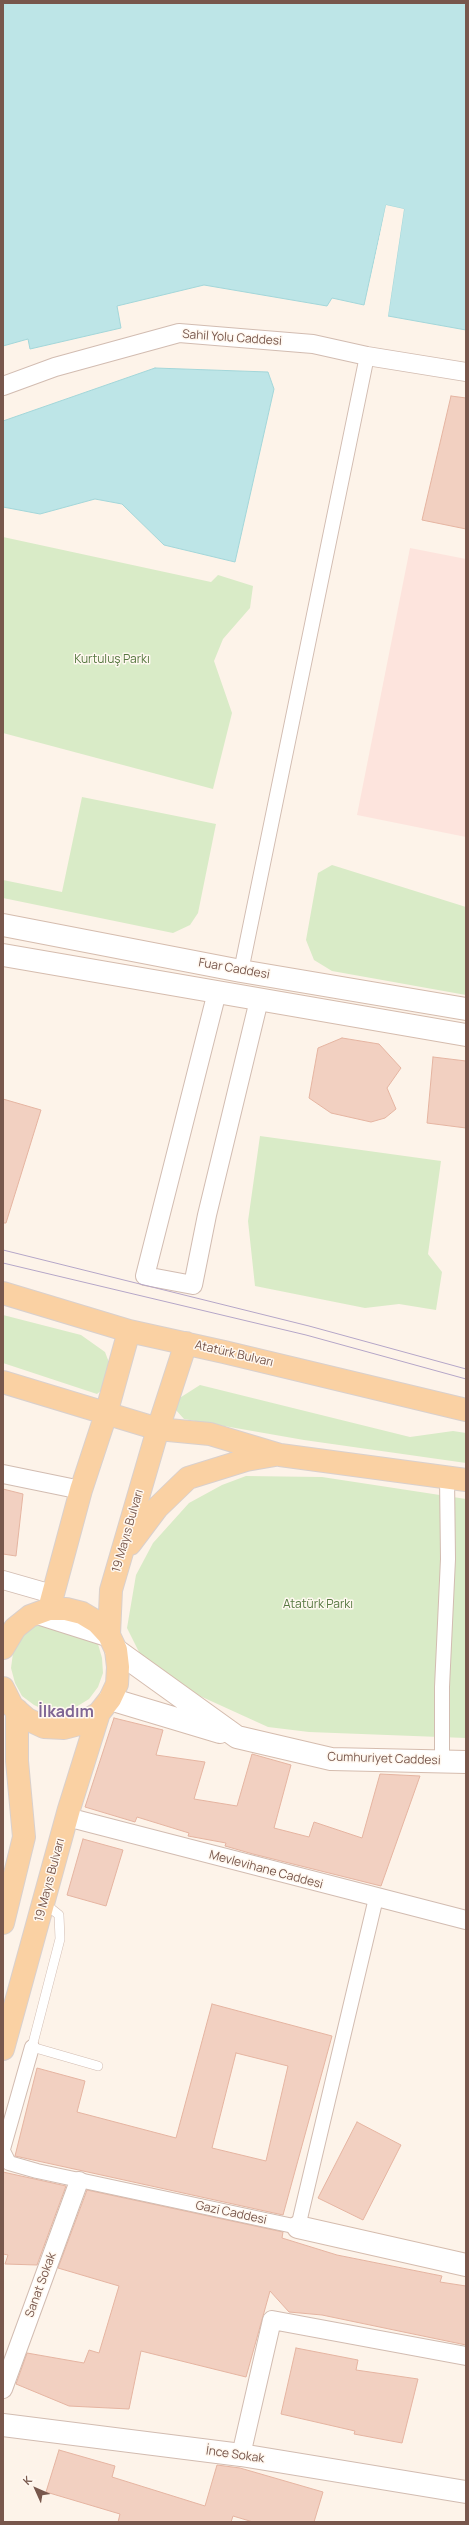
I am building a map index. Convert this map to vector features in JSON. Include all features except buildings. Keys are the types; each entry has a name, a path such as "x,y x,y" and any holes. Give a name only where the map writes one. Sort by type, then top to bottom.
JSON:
{"main road":[{"name":"Fuar Caddesi","path":"3,925 241,971 466,1009"},
{"path":"3,955 466,1035"},
{"name":"Atatürk Bulvarı","path":"3,1293 129,1331 186,1343 466,1410"},
{"path":"3,1648 15,1628 38,1607 81,1490 106,1414 129,1331"},
{"name":"19 Mayıs Bulvarı","path":"3,2049 67,1817 104,1706 117,1684 118,1667 111,1590 158,1428 186,1343"},
{"path":"3,1382 106,1414 158,1428 210,1434 280,1455 456,1478"},
{"path":"122,1554 157,1508 188,1478 246,1460 280,1455"},
{"path":"38,1607 66,1609 82,1613 97,1622 115,1643"},
{"name":"Cumhuriyet Caddesi","path":"115,1643 237,1737 331,1759 466,1762"},
{"path":"9,1702 27,1719 44,1727 64,1728 83,1723 104,1706 237,1737"},
{"path":"3,1923 24,1837 18,1762 9,1702"},
{"name":"Gazi Caddesi","path":"298,2227 466,2265"},
{"name":"İnce Sokak","path":"3,2425 242,2455 466,2492"}],"street":[{"name":"Sahil Yolu Caddesi","path":"3,386 56,367 179,333 314,344 367,356 466,372"},
{"path":"241,971 367,356"},
{"path":"217,992 145,1276 193,1285 207,1215 259,1000"},
{"path":"3,1474 81,1490"},
{"path":"442,1762 442,1687 448,1559 456,1478"},
{"path":"3,1580 38,1607"},
{"name":"Mevlevihane Caddesi","path":"67,1817 466,1920"},
{"path":"298,2227 376,1898"},
{"name":"Gazi Caddesi","path":"32,2047 3,2150 9,2163 79,2181 298,2227"},
{"name":"Sanat Sokak","path":"3,2389 79,2181"},
{"path":"242,2455 272,2320 466,2356"}],"lane":[{"name":"Gazi Caddesi","path":"32,2047 60,1939 60,1915 43,1903"},
{"path":"32,2047 98,2066"}],"shaded area":[{"path":"410,548 466,559 466,837 357,815"}],"green space":[{"name":"Kurtuluş Parkı","path":"3,537 211,582 218,575 253,586 250,608 223,639 214,661 232,713 213,789 3,733"},
{"path":"82,797 216,824 198,913 190,925 173,933 3,898 3,880 62,892"},
{"path":"332,865 466,907 466,995 332,971 314,960 306,940 318,873"},
{"path":"260,1136 441,1161 428,1254 442,1272 436,1310 399,1304 365,1308 255,1286 248,1221"},
{"path":"3,1315 81,1335 105,1352 110,1365 107,1386 97,1394 3,1363"},
{"path":"200,1385 410,1437 453,1431 466,1433 466,1463 304,1440 184,1419 175,1409 178,1399"},
{"name":"Atatürk Parkı","path":"246,1476 322,1477 466,1499 466,1738 309,1732 268,1727 167,1681 140,1654 127,1628 136,1575 153,1543 189,1503 222,1485"},
{"path":"45,1622 88,1632 98,1644 102,1658 103,1673 98,1687 89,1699 76,1707 62,1712 47,1711 34,1705 22,1696 15,1683 11,1668 13,1653 20,1639 31,1628"}],"water":[{"path":"3,3 466,3 466,330 388,316 404,209 386,205 364,305 332,298 327,306 204,285 117,306 121,328 30,349 28,339 3,346"},
{"path":"155,368 268,372 274,389 235,562 164,545 122,504 95,499 40,514 3,507 3,421"}],"pier":[{"path":"386,205 404,209 388,316 386,316 402,210 387,207 365,307"}],"tram line":[{"path":"3,1250 309,1326 466,1369"},
{"path":"3,1263 306,1335 466,1379"}],"district":[{"name":"İlkadım","path":"66,1713"}]}
